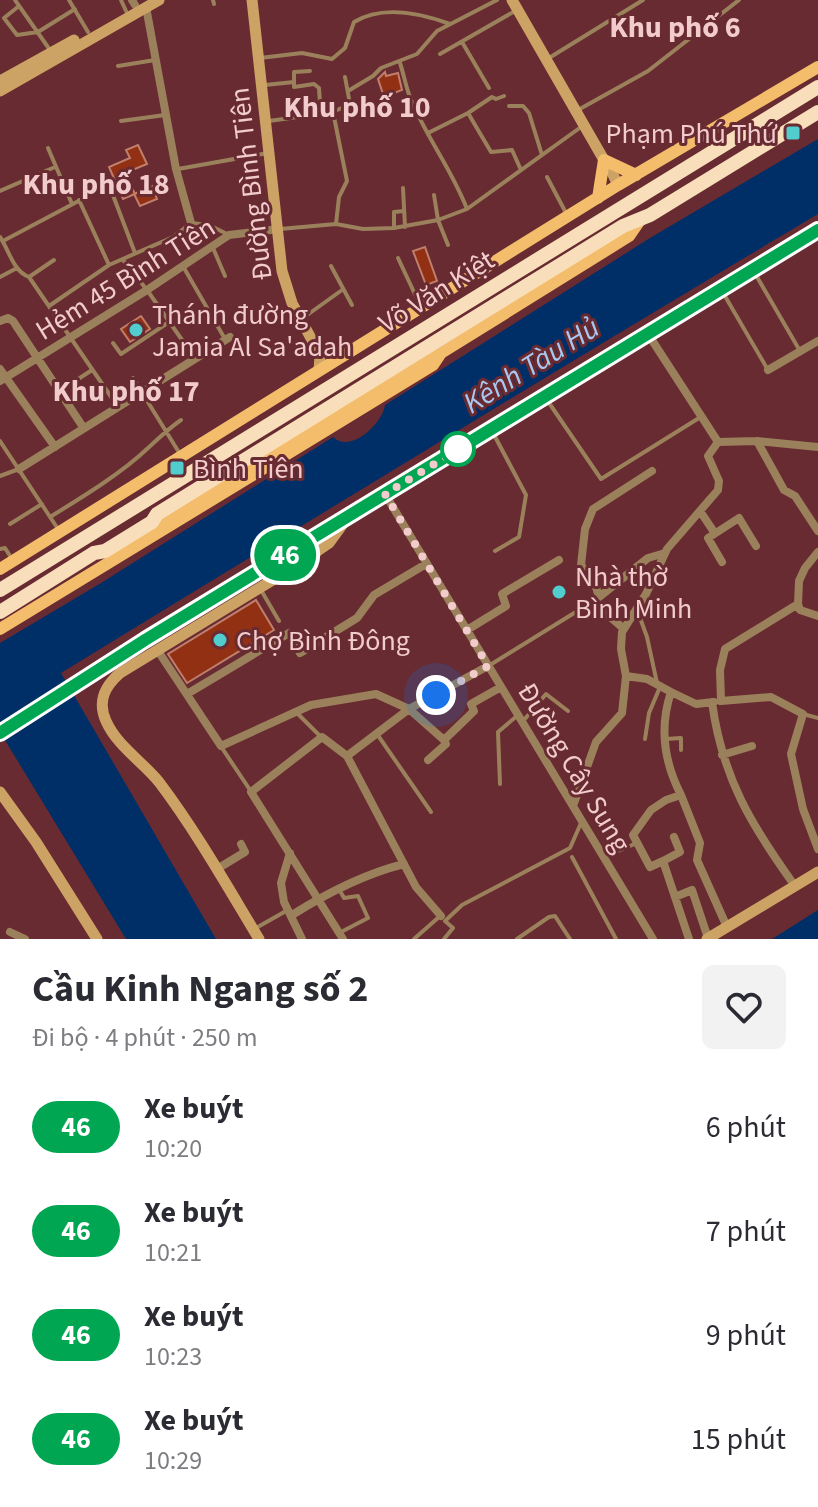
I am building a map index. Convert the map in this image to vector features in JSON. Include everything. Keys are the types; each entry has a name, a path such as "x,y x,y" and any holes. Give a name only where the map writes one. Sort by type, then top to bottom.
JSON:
{"highway":[{"name":"Võ Văn Kiệt","path":"0,590 818,87"},
{"name":"Võ Văn Kiệt","path":"0,612 94,553 105,551 152,522 157,514 623,226 640,220 818,112"},
{"path":"628,202 640,220"}],"main road":[{"name":"Võ Văn Kiệt","path":"0,569 598,198 617,183 636,175 818,67"},
{"path":"598,198 604,160 636,175"},
{"path":"617,183 628,202"},
{"name":"Võ Văn Kiệt","path":"152,522 160,520 427,357 441,353 629,236 640,220"},
{"name":"Võ Văn Kiệt","path":"0,629 433,365 441,353"},
{"name":"Võ Văn Kiệt","path":"0,621 97,560 105,551"}],"street":[{"path":"0,81 134,4 159,0"},
{"name":"Đường Bình Tiên","path":"252,0 286,289 320,355"},
{"path":"514,2 604,160 611,178 617,183"},
{"path":"134,4 158,60 165,115 191,223"},
{"path":"0,91 134,4"},
{"name":"Hẻm 45 Bình Tiên","path":"3,379 229,235 279,229"},
{"path":"0,733 145,640 818,230"},
{"path":"0,321 8,318 13,321 83,427"},
{"path":"648,334 718,442"},
{"path":"19,469 227,338"},
{"path":"768,370 818,341"},
{"path":"319,371 320,355 337,360"},
{"path":"0,369 3,379 55,447"},
{"path":"718,442 757,441 818,447"},
{"path":"757,441 784,490 795,496 818,531"},
{"path":"573,806 596,742 622,713 626,676 621,649 624,629 646,594 665,553 718,490 719,481 708,456 718,442"},
{"path":"624,629 596,599 595,584 581,565 585,529 593,509 652,471"},
{"name":"Đường Cây Sung","path":"385,494 653,939"},
{"path":"700,511 714,532"},
{"path":"256,934 217,869 160,785 112,731 103,712 104,690 120,673 329,543 348,516"},
{"path":"722,562 708,538 739,518 756,546"},
{"path":"818,552 799,581 798,604 800,610 818,616"},
{"path":"596,599 648,558 665,553"},
{"path":"467,630 506,606 502,594 559,560"},
{"path":"187,694 289,633 300,653 357,618 374,595 426,564"},
{"path":"795,886 745,811 722,755 716,702 725,649 798,604"},
{"path":"158,651 221,746 311,705 376,694 409,709 444,740 446,744 428,760"},
{"path":"347,756 409,709 488,666"},
{"path":"626,676 659,684 696,704 771,697 803,714 791,754 803,809 818,849"},
{"path":"444,740 474,711 471,704 501,687"},
{"path":"671,692 665,709 664,739 673,782 700,843 697,860 727,927"},
{"path":"341,936 251,792 322,737 347,756 416,887 443,918"},
{"path":"722,755 752,746"},
{"path":"0,792 36,842 97,939"},
{"path":"674,837 680,852 650,867 634,831 643,825 651,810 681,795"},
{"path":"217,869 245,852 241,844"},
{"path":"290,853 281,883 284,902 302,939"},
{"path":"663,861 689,939"},
{"path":"290,912 376,871 404,864"},
{"path":"675,897 692,890 708,939 818,872"},
{"path":"10,932 25,939"}],"lane":[{"path":"15,0 52,52"},
{"path":"69,0 88,32"},
{"path":"348,91 381,68 417,54 437,31 497,0"},
{"path":"546,60 643,0"},
{"path":"575,112 648,71 739,0"},
{"path":"440,54 462,42 514,2"},
{"path":"19,6 4,18 17,35 38,32 75,9"},
{"path":"260,58 302,53 332,59 345,48 354,22 378,12 431,17 450,24"},
{"path":"462,42 489,88"},
{"path":"118,66 158,60"},
{"path":"400,62 410,99 456,181 467,209"},
{"path":"310,71 294,72 294,87 317,86 320,103"},
{"path":"267,122 333,112 350,104 345,77"},
{"path":"262,85 294,82"},
{"path":"428,133 492,97 504,96"},
{"path":"509,106 523,106 529,113 542,155"},
{"path":"333,112 347,181 339,197 336,224"},
{"path":"468,113 491,152 512,150 521,170"},
{"path":"121,121 165,115"},
{"path":"279,229 336,224 363,229 394,228 438,220 467,209 583,126"},
{"path":"48,148 72,204"},
{"path":"176,169 270,152"},
{"path":"0,191 55,167"},
{"path":"547,177 568,216"},
{"path":"118,407 29,277 17,268 2,239 105,187 111,190 135,254"},
{"path":"403,188 405,227"},
{"path":"434,195 438,220 448,245"},
{"path":"79,200 109,265"},
{"path":"394,228 394,212 404,211"},
{"path":"49,306 109,265 173,237 191,223 209,225 229,235"},
{"path":"212,246 225,276"},
{"path":"398,258 420,308"},
{"path":"29,277 54,260"},
{"path":"123,260 194,357"},
{"path":"183,265 227,338"},
{"path":"331,266 352,305"},
{"path":"0,277 17,268"},
{"path":"753,269 800,351"},
{"path":"721,289 768,370"},
{"path":"301,319 342,290"},
{"path":"113,343 121,354 169,322"},
{"path":"60,391 92,370"},
{"path":"133,378 181,456"},
{"path":"545,397 601,479 702,416"},
{"path":"50,517 148,448 181,420"},
{"path":"491,429 526,495 519,537 495,551"},
{"path":"0,441 60,531"},
{"path":"0,476 19,469"},
{"path":"10,524 42,504"},
{"path":"0,549 5,548 14,560"},
{"path":"259,588 279,621"},
{"path":"645,739 649,713 659,684 639,615 646,594"},
{"path":"488,666 596,599"},
{"path":"500,784 498,732 520,719 546,694 568,711"},
{"path":"296,712 322,737"},
{"path":"803,714 818,718"},
{"path":"377,734 431,812"},
{"path":"664,739 681,738 681,750"},
{"path":"221,746 251,792"},
{"path":"414,939 462,905 570,848 582,821"},
{"path":"603,857 637,843"},
{"path":"572,857 616,939"},
{"path":"339,889 344,898 358,896 368,918 341,936"},
{"path":"256,934 290,912"},
{"path":"517,939 555,916 570,939"},
{"path":"443,918 453,928 444,939"},
{"path":"0,933 10,932"}],"water":[{"name":"Kênh Tàu Hủ","path":"818,139 818,214 61,673 216,939 126,939 0,732 0,643 333,437 348,442 357,439 379,420 385,405 650,238"},
{"path":"818,910 818,939 772,939"}],"building":[{"path":"385,72 386,76 398,73 402,90 384,97 378,79"},
{"path":"138,145 147,164 125,173 135,194 123,199 109,167 130,158 126,150"},
{"path":"152,186 157,199 140,206 134,194"},
{"path":"425,247 437,281 426,285 413,251"},
{"name":"Thánh đường Jamia Al Sa'adah","path":"141,316 150,329 130,342 121,329"},
{"name":"Chợ Bình Đông","path":"256,600 274,630 187,683 168,654"}],"bus line":[{"name":"46","path":"0,733 145,640 818,230"}],"place":[{"name":"Phạm Phú Thứ","path":"793,133"},
{"name":"Thánh đường Jamia Al Sa'adah","path":"136,330"},
{"name":"Bình Tiên","path":"177,468"},
{"name":"Nhà thờ Bình Minh","path":"559,592"},
{"name":"Chợ Bình Đông","path":"220,640"}],"district":[{"name":"Khu phố 6","path":"675,27"},
{"name":"Khu phố 10","path":"357,107"},
{"name":"Khu phố 18","path":"96,184"},
{"name":"Khu phố 17","path":"126,391"}],"route":[{"path":"436,695 488,666 385,494 464,446 458,449"}]}
